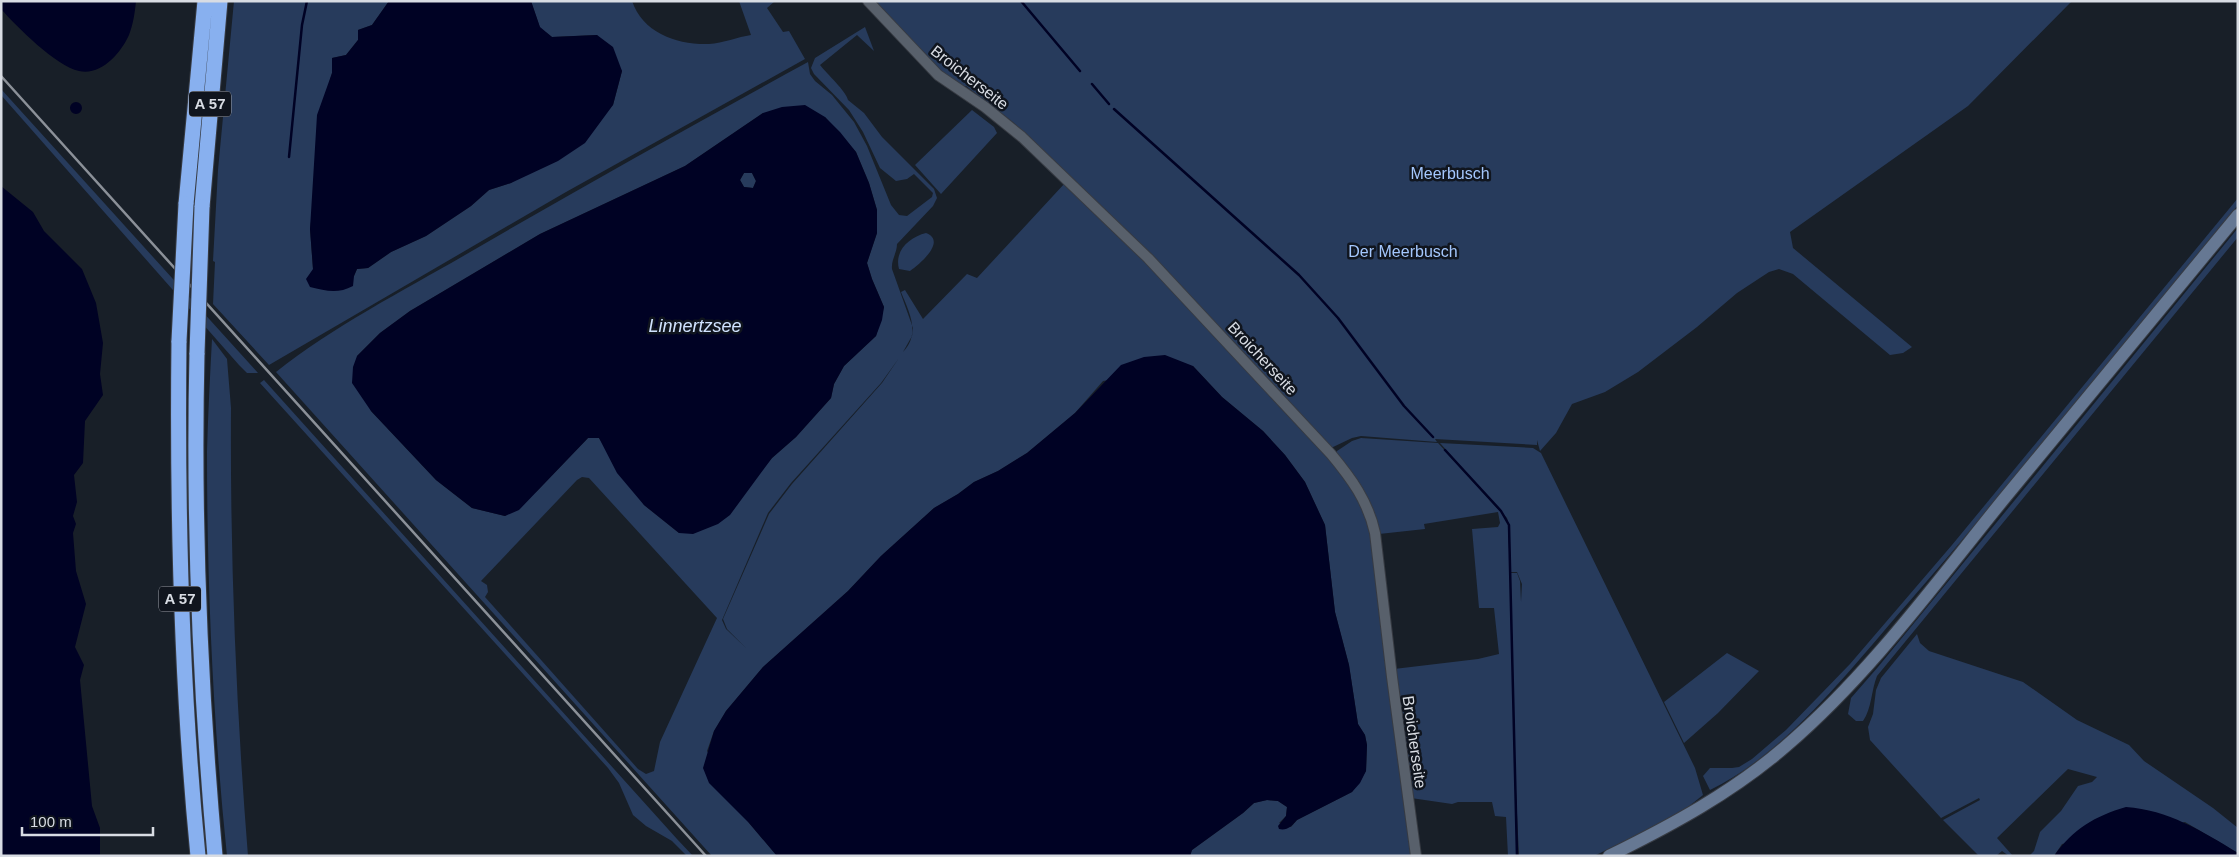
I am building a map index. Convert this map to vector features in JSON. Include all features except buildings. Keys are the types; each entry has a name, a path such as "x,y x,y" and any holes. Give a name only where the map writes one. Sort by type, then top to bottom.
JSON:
{"highway":[{"name":"A 57","path":"198,856 186,711 180,595 179,341 186,204 205,1"},
{"name":"A 57","path":"215,856 202,692 195,498 202,207 220,1"}],"main road":[{"path":"1608,856 1677,821 1748,776 1785,747 1830,705 1907,618 2238,215"}],"street":[{"name":"Broicherseite","path":"868,1 938,75 985,107 1022,137 1148,258 1331,454 1358,488 1368,510 1375,533 1416,856"}],"green space":[{"path":"234,1 389,1 372,25 358,30 358,40 346,55 332,58 332,73 328,87 310,229 313,269 354,276 357,269 368,268 391,252 426,236 471,206 489,190 511,183 613,105 622,71 597,35 552,37 540,28 531,1 632,1 644,21 663,35 685,42 709,44 751,35 739,1 775,1 767,8 783,32 789,31 805,59 566,192 269,365 213,304 215,262 213,261 218,170"},
{"name":"Meerbusch","path":"875,1 2072,1 1968,106 1790,232 1793,248 1912,347 1903,353 1890,355 1793,274 1779,269 1769,272 1737,293 1697,327 1638,372 1605,392 1572,404 1556,433 1540,451 1537,440 1537,445 1435,439 1437,442 1361,436 1331,448 1153,256 1014,123 966,86 962,86 933,65"},
{"path":"865,27 874,51 857,35 820,65 840,87 848,100 864,113 882,137 934,189 937,198 933,206 897,244 892,263 892,269 912,325 901,292 905,290 923,319 967,274 977,278 1065,183 1147,261 1329,458 1356,494 1372,534 1413,856 1190,856 1192,850 1254,803 1267,800 1278,801 1287,807 1286,816 1279,823 1291,827 1297,820 1352,792 1366,771 1367,745 1365,735 1358,724 1349,665 1335,612 1325,525 1305,482 1285,455 1263,431 1222,397 1193,366 1103,381 1075,413 1027,453 998,471 974,482 934,508 881,556 848,591 763,667 726,711 714,731 707,751 749,823 777,856 712,856 276,372 298,355 368,310 808,62 810,74 815,81 832,95 854,122 867,146 891,205 899,215 907,216 932,197 933,193 914,174 907,179 896,181 880,168 863,132 849,110 814,74 811,68 815,58","holes":["763,113 825,117 856,152 869,183 877,210 877,233 867,263 884,307 876,336 844,366 834,384 831,398 755,478 679,533 644,505 599,438 588,438 537,491 505,516 472,508 436,480 371,411 357,356 380,333 410,311 540,234 685,166","899,358 882,383 792,484 769,514 723,619 727,629 746,648 726,629 722,620 768,513 791,483 881,383","582,477 589,478 717,618 660,742 654,771 646,774 638,769 485,597 488,592 487,585 481,581"]},
{"path":"1,89 258,373 247,373 239,365 1,95"},
{"path":"972,110 994,127 997,133 941,194 915,165"},
{"path":"744,173 752,173 756,181 753,188 744,187 740,180"},
{"path":"2238,198 2238,205 1992,505 1841,680 1792,731 1766,754 1738,774 1710,790 1703,776 1710,768 1739,767 1752,759 1786,730 1850,664 1952,545"},
{"path":"2238,228 2238,237 1877,676 1866,716 1863,721 1856,721 1848,714 1851,698"},
{"path":"926,233 934,241 930,252 910,271 899,269 898,262 901,250 909,241"},
{"path":"212,339 227,359 231,408 235,632 248,856 227,856 218,755 212,654 207,502 208,409"},
{"path":"264,380 693,856 687,856 672,841 646,826 633,815 619,783 608,768 260,383"},
{"path":"1361,438 1438,443 1506,518 1510,573 1517,573 1520,581 1521,602 1522,584 1517,572 1511,572 1509,525 1507,518 1440,443 1533,448 1541,453 1695,768 1703,795 1678,815 1594,856 1519,856 1516,792 1516,856 1508,856 1506,817 1495,816 1492,802 1458,802 1452,804 1411,798 1394,669 1478,659 1499,654 1494,608 1479,608 1472,529 1498,527 1500,523 1498,512 1424,524 1425,529 1379,534 1337,454 1337,451 1352,441"},
{"path":"1917,634 1920,643 1929,651 2023,682 2077,720 2129,745 2144,761 2213,808 2238,828 2238,853 2185,822 2062,844 2054,856 2029,856 2034,851 2040,832 2061,811 2078,786 2092,782 2097,777 2068,769 1997,838 2013,856 2009,856 2002,851 1996,856 1979,856 1943,820 1980,800 1979,798 1941,818 1870,740 1868,727 1873,714 1876,690 1881,678"},
{"path":"1727,653 1759,671 1718,713 1684,743 1664,702"}],"water":[{"path":"1,1 136,1 130,31 121,49 102,67 87,72 70,68 37,45 1,9"},
{"path":"389,1 531,1 540,27 552,37 597,35 613,47 622,71 613,105 585,143 558,161 511,183 489,190 471,206 426,236 391,252 368,268 357,269 353,286 337,291 310,287 306,279 313,269 310,229 317,115 332,73 332,58 346,55 358,40 358,30 372,25"},
{"path":"74,102 78,102 82,108 78,114 74,114 70,110 70,106"},
{"name":"Linnertzsee","path":"805,105 825,117 856,152 869,183 877,210 877,233 867,263 884,307 882,320 876,336 844,366 834,384 831,398 796,437 772,458 730,515 718,524 693,534 679,533 644,505 617,473 599,438 588,438 519,510 505,516 472,508 436,480 371,411 352,383 353,367 357,356 380,333 410,311 540,234 685,166 763,113 782,107","holes":["744,173 752,173 756,181 753,188 744,187 740,180"]},
{"path":"1,186 33,212 44,231 82,269 96,303 103,343 100,374 103,395 85,421 83,463 74,475 77,502 73,516 76,524 73,533 76,571 86,604 75,647 84,665 80,680 92,806 100,828 100,856 1,856"},
{"path":"1165,355 1193,366 1222,397 1263,431 1285,455 1305,482 1325,525 1335,612 1349,665 1358,724 1365,735 1367,745 1366,771 1360,783 1352,792 1297,820 1287,829 1279,829 1278,826 1286,816 1287,807 1278,801 1267,800 1254,803 1192,850 1190,856 777,856 749,823 709,783 703,768 714,731 726,711 763,667 848,591 881,556 934,508 974,482 998,471 1027,453 1075,413 1121,365 1144,357"},
{"path":"2126,807 2156,812 2184,823 2238,853 2238,856 2054,856 2077,831 2095,819"}],"waterway":[{"path":"289,157 302,25 307,1"},
{"path":"1021,1 1080,71"},
{"path":"1092,84 1109,104"},
{"path":"1114,109 1299,275 1338,318 1404,406 1433,437"},
{"path":"1445,450 1501,511 1509,525 1517,856"}],"railway":[{"path":"1,76 706,856"}],"park label":[{"name":"Der Meerbusch","path":"1403,251"}]}
